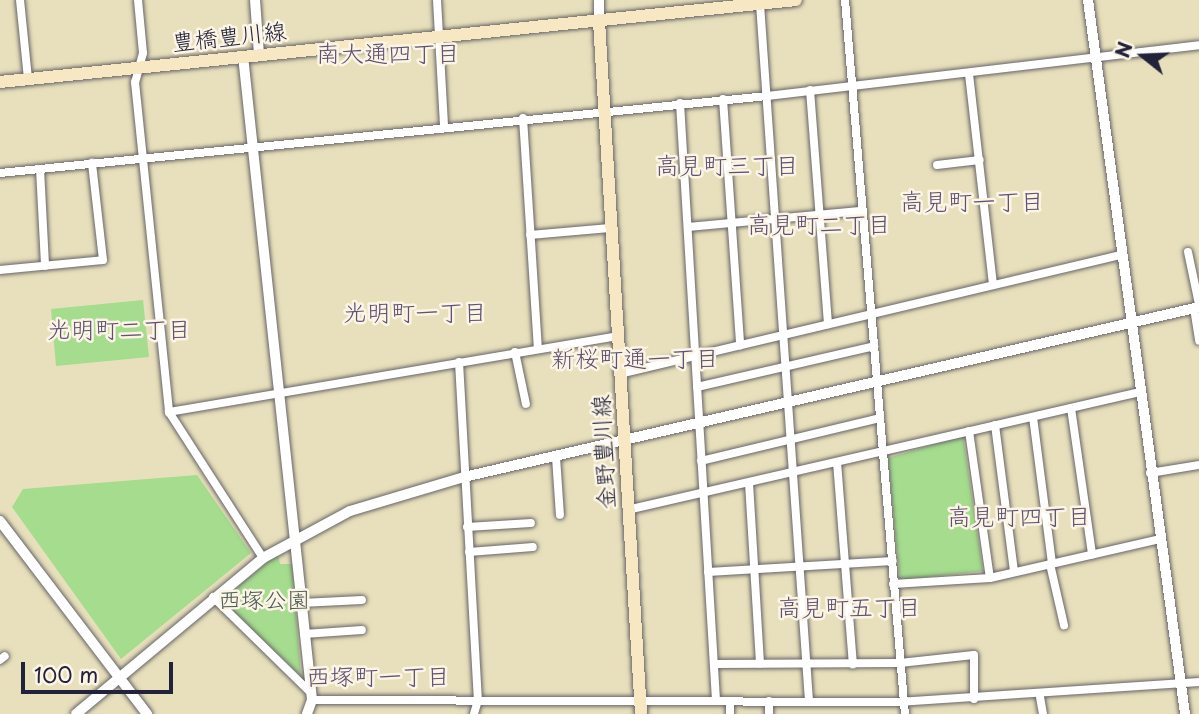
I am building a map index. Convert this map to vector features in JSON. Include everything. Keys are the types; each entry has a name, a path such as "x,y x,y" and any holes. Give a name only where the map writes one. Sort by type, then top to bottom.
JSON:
{"main road":[{"name":"豊橋豊川線","path":"0,82 796,0"},
{"name":"金野豊川線","path":"599,21 622,442 640,707"}],"street":[{"path":"20,0 28,79"},
{"path":"138,0 139,68 135,82 145,158 169,412 263,558"},
{"path":"255,0 259,54"},
{"path":"437,0 444,125"},
{"path":"599,0 599,21"},
{"path":"845,0 905,714"},
{"path":"1088,0 1150,473 1185,714"},
{"path":"760,4 809,701"},
{"path":"0,173 444,125 767,96 1095,60 1199,45"},
{"path":"243,56 311,696 307,714"},
{"path":"969,74 993,284"},
{"path":"810,90 828,324"},
{"path":"723,99 740,345"},
{"path":"680,103 716,701"},
{"path":"523,118 538,348"},
{"path":"937,165 980,160"},
{"path":"0,270 103,260 92,163"},
{"path":"40,169 45,266"},
{"path":"688,227 862,211"},
{"path":"530,236 611,228"},
{"path":"1188,253 1197,307 1199,341"},
{"path":"619,374 1121,255"},
{"path":"76,714 263,558 294,537 350,510 464,477 1132,325 1197,307"},
{"path":"169,412 617,336"},
{"path":"697,387 874,346"},
{"path":"515,352 526,404"},
{"path":"459,362 478,700 474,714"},
{"path":"627,510 1140,392"},
{"path":"1071,408 1092,554"},
{"path":"1033,416 1051,563 1064,625"},
{"path":"701,461 880,418"},
{"path":"995,425 1014,571"},
{"path":"969,431 990,578"},
{"path":"556,457 560,515"},
{"path":"837,462 853,664"},
{"path":"1150,473 1199,466"},
{"path":"749,483 760,664"},
{"path":"467,527 531,523"},
{"path":"1,525 147,714"},
{"path":"893,584 990,578 1160,539"},
{"path":"469,552 533,548"},
{"path":"708,572 893,561"},
{"path":"214,597 311,696 640,707 716,701 904,702 1040,697 1199,682"},
{"path":"301,603 362,600"},
{"path":"304,634 362,630"},
{"path":"714,664 900,663 974,655 974,699"},
{"path":"1040,697 1042,714"},
{"path":"730,701 730,714"},
{"path":"769,701 769,714"}],"green space":[{"path":"143,300 149,357 56,366 51,309"},
{"path":"963,436 983,571 900,580 888,458"},
{"path":"197,475 251,553 121,659 12,507 23,489"},
{"name":"西塚公園","path":"278,554 280,564 292,564 301,676 221,600"}],"district":[{"name":"南大通四丁目","path":"388,53"},
{"name":"高見町三丁目","path":"727,165"},
{"name":"高見町一丁目","path":"972,201"},
{"name":"高見町二丁目","path":"819,224"},
{"name":"光明町一丁目","path":"415,312"},
{"name":"光明町二丁目","path":"119,329"},
{"name":"新桜町通一丁目","path":"635,358"},
{"name":"高見町四丁目","path":"1019,516"},
{"name":"高見町五丁目","path":"849,607"},
{"name":"西塚町一丁目","path":"378,676"}]}
